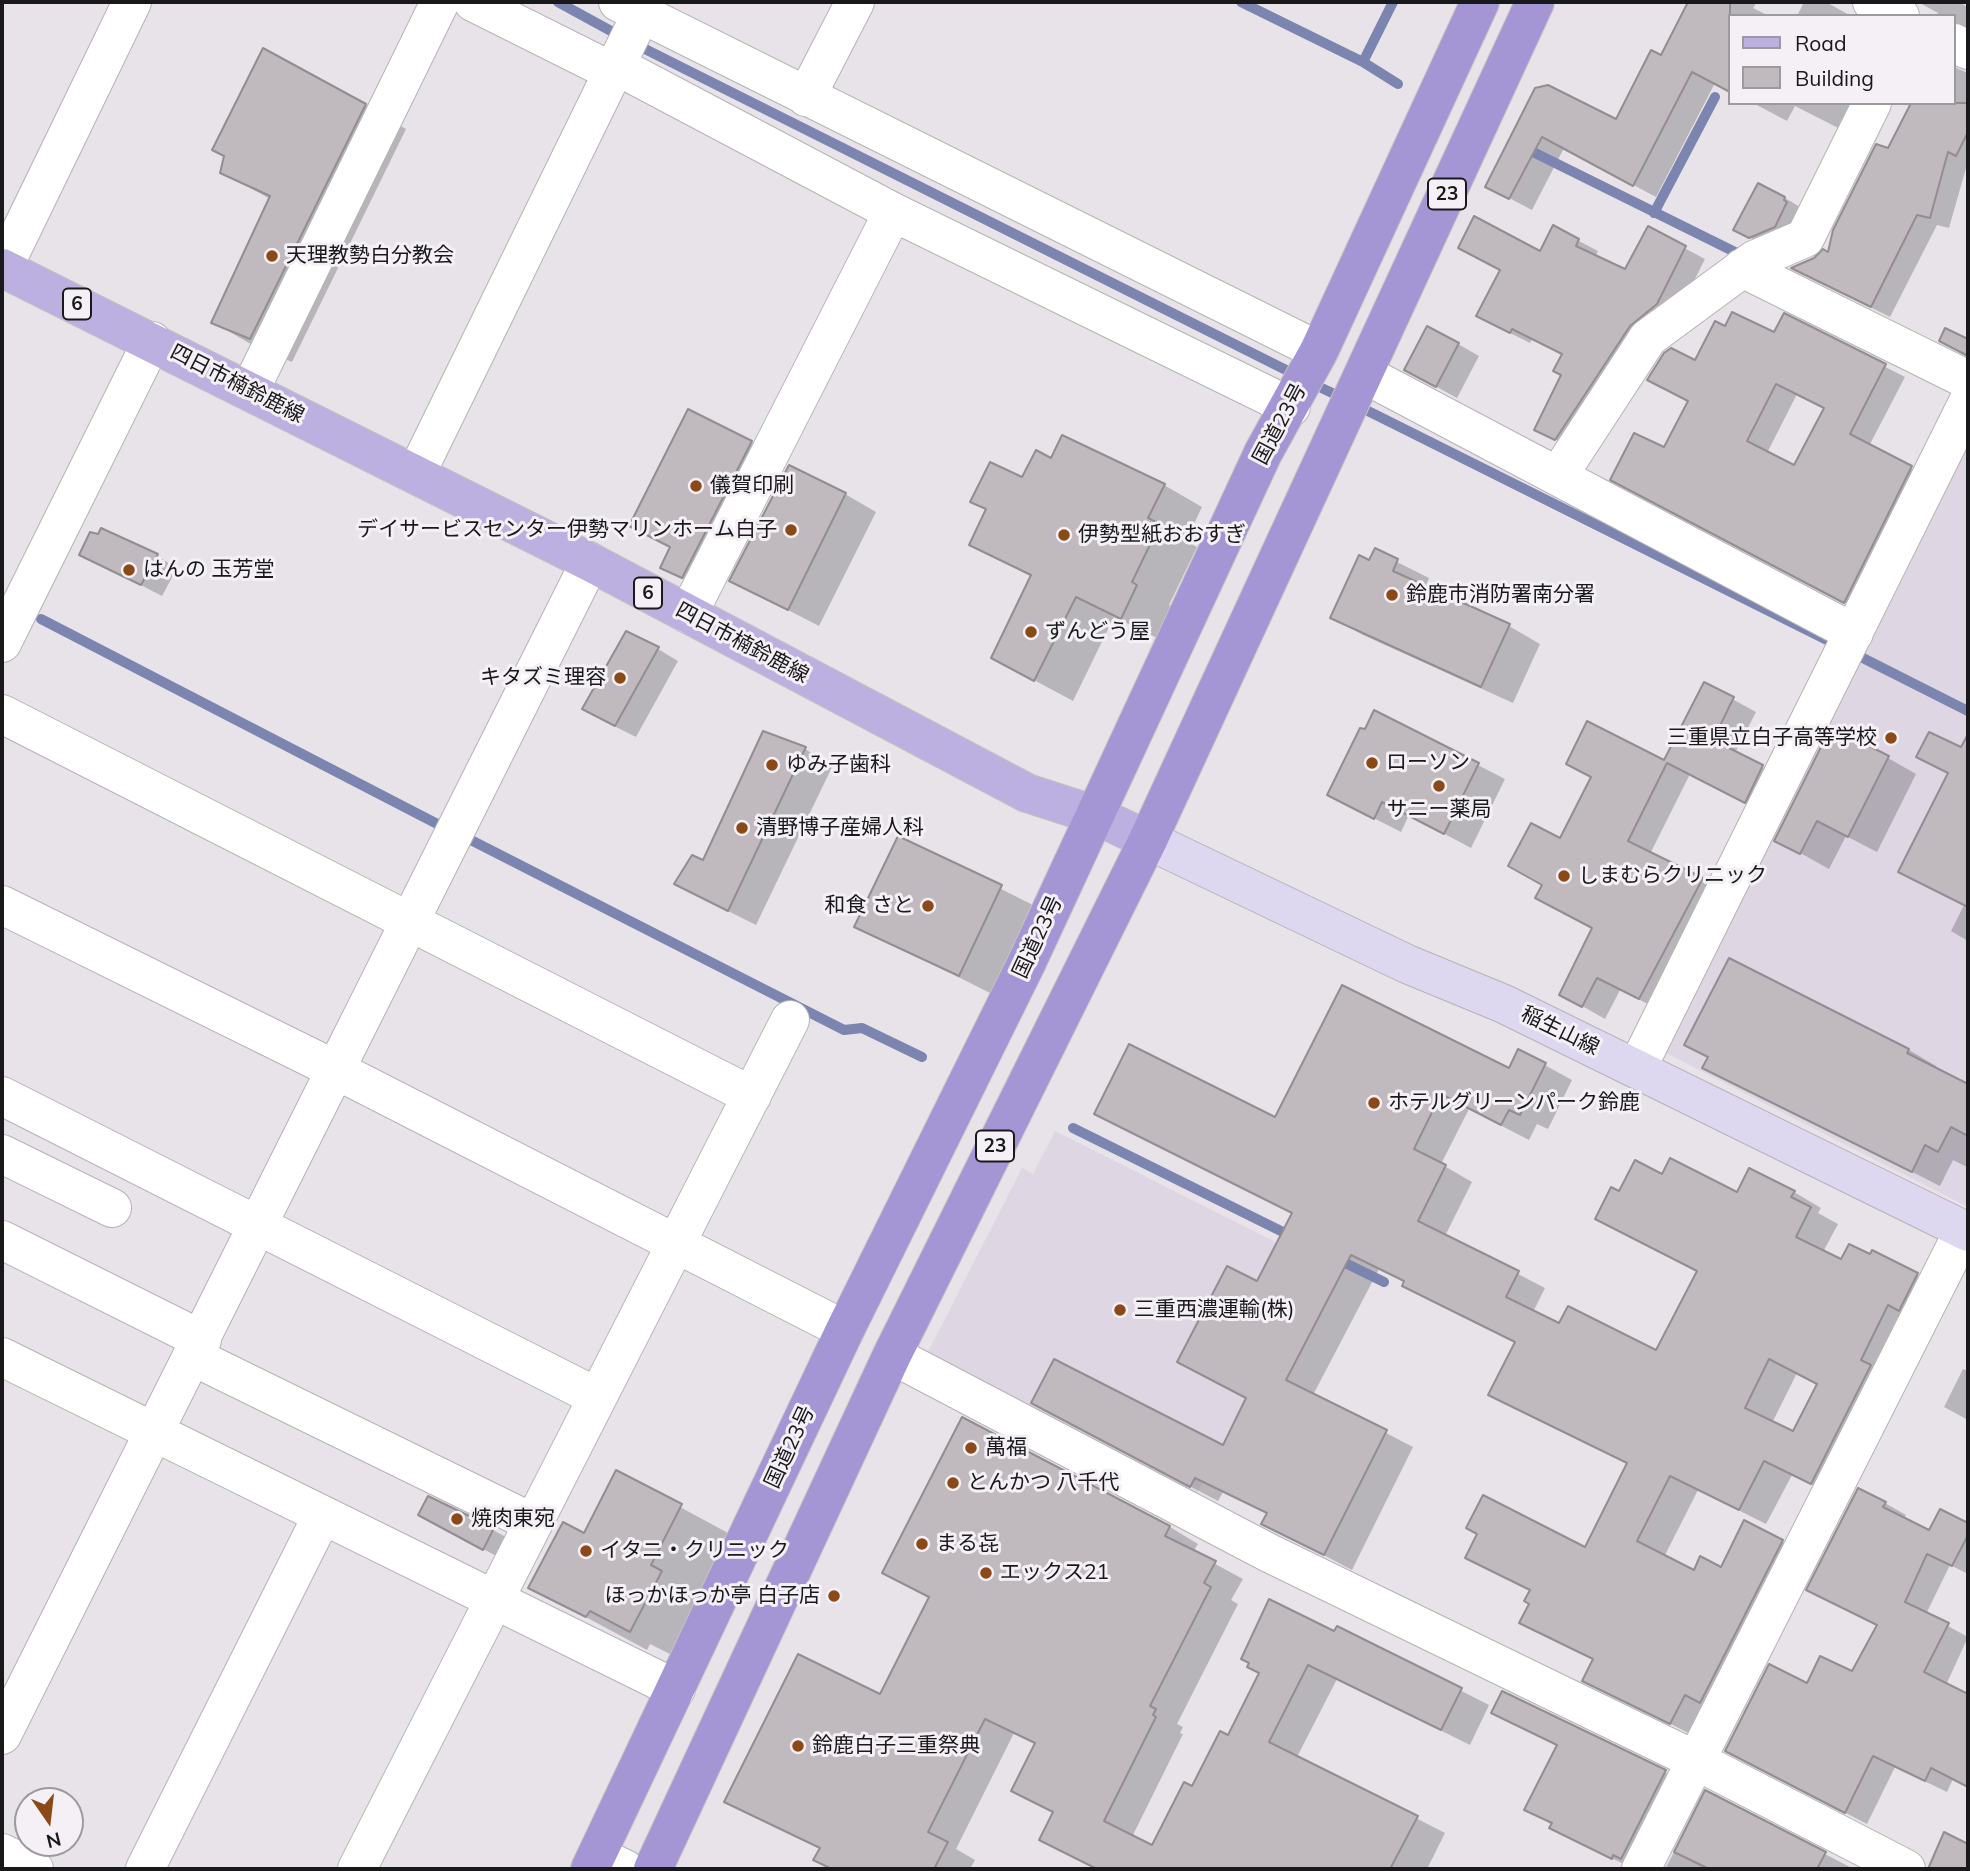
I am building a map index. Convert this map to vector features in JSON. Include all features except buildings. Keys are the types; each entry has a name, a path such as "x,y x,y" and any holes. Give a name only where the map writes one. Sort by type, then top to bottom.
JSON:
{"highway":[{"name":"国道23号","path":"604,1865 676,1689 845,1330 1026,964 1263,453 1291,407 1315,358 1480,2"},
{"name":"23","path":"653,1869 892,1355 1148,839 1535,2"}],"main road":[{"name":"四日市楠鈴鹿線","path":"2,268 590,562 1027,793 1095,815 1148,839"},
{"name":"稲生山線","path":"1148,839 1407,964 1504,1004 1966,1231"}],"street":[{"path":"2,268 132,2"},
{"path":"250,390 440,2"},
{"path":"473,2 603,68 617,66 894,212 1291,407"},
{"path":"806,97 855,2"},
{"path":"1872,2 1896,14"},
{"path":"416,474 617,66 636,6 806,97 1315,358"},
{"path":"1558,476 1648,338 1742,268 1805,239 1870,105"},
{"path":"688,614 894,212"},
{"path":"1742,268 1968,380"},
{"path":"10,623 152,341"},
{"path":"1361,380 1558,476 1854,633"},
{"path":"1637,1068 1968,402"},
{"path":"2,1735 590,562"},
{"path":"2,714 752,1096"},
{"path":"2,905 336,1070 845,1330"},
{"path":"357,1869 674,1242 790,1020"},
{"path":"2,1096 597,1397"},
{"path":"2,1154 112,1208"},
{"path":"1641,1869 1966,1231"},
{"path":"2,1240 198,1348 533,1522"},
{"path":"892,1355 1269,1553 1695,1759 1906,1869"},
{"path":"4,1363 156,1430 322,1516 676,1689"},
{"path":"145,1869 322,1516"},
{"path":"2,1853 34,1869"}],"shaded area":[{"name":"三重県立白子高等学校","path":"1968,427 1968,1207 1660,1050"},
{"name":"三重西濃運輸(株)","path":"1055,1131 1315,1262 1196,1495 925,1358 1022,1168 1033,1174"}],"waterway":[{"path":"558,2 622,37"},
{"path":"1241,2 1363,62 1393,2"},
{"path":"635,44 1298,376"},
{"path":"1363,62 1398,84"},
{"path":"1654,213 1715,97"},
{"path":"1525,148 1743,256"},
{"path":"1311,383 1345,399"},
{"path":"1358,406 1833,643"},
{"path":"41,619 447,829"},
{"path":"1853,653 1968,711"},
{"path":"461,835 844,1030 862,1028 922,1057"},
{"path":"1073,1128 1293,1237"},
{"path":"1335,1258 1384,1282"}],"place":[{"name":"天理教勢白分教会","path":"272,256"},
{"name":"儀賀印刷","path":"696,486"},
{"name":"デイサービスセンター伊勢マリンホーム白子","path":"791,530"},
{"name":"伊勢型紙おおすぎ","path":"1064,535"},
{"name":"はんの 玉芳堂","path":"129,570"},
{"name":"鈴鹿市消防署南分署","path":"1392,595"},
{"name":"ずんどう屋","path":"1031,632"},
{"name":"キタズミ理容","path":"620,678"},
{"name":"三重県立白子高等学校","path":"1891,738"},
{"name":"ローソン","path":"1372,763"},
{"name":"ゆみ子歯科","path":"772,765"},
{"name":"サニー薬局","path":"1439,786"},
{"name":"清野博子産婦人科","path":"742,828"},
{"name":"しまむらクリニック","path":"1564,876"},
{"name":"和食 さと","path":"928,906"},
{"name":"ホテルグリーンパーク鈴鹿","path":"1374,1103"},
{"name":"三重西濃運輸(株)","path":"1120,1310"},
{"name":"萬福","path":"971,1448"},
{"name":"とんかつ 八千代","path":"953,1483"},
{"name":"焼肉東宛","path":"457,1519"},
{"name":"まる㐂","path":"922,1544"},
{"name":"イタニ・クリニック","path":"586,1551"},
{"name":"エックス21","path":"986,1573"},
{"name":"ほっかほっか亭 白子店","path":"834,1596"},
{"name":"鈴鹿白子三重祭典","path":"798,1746"}]}
